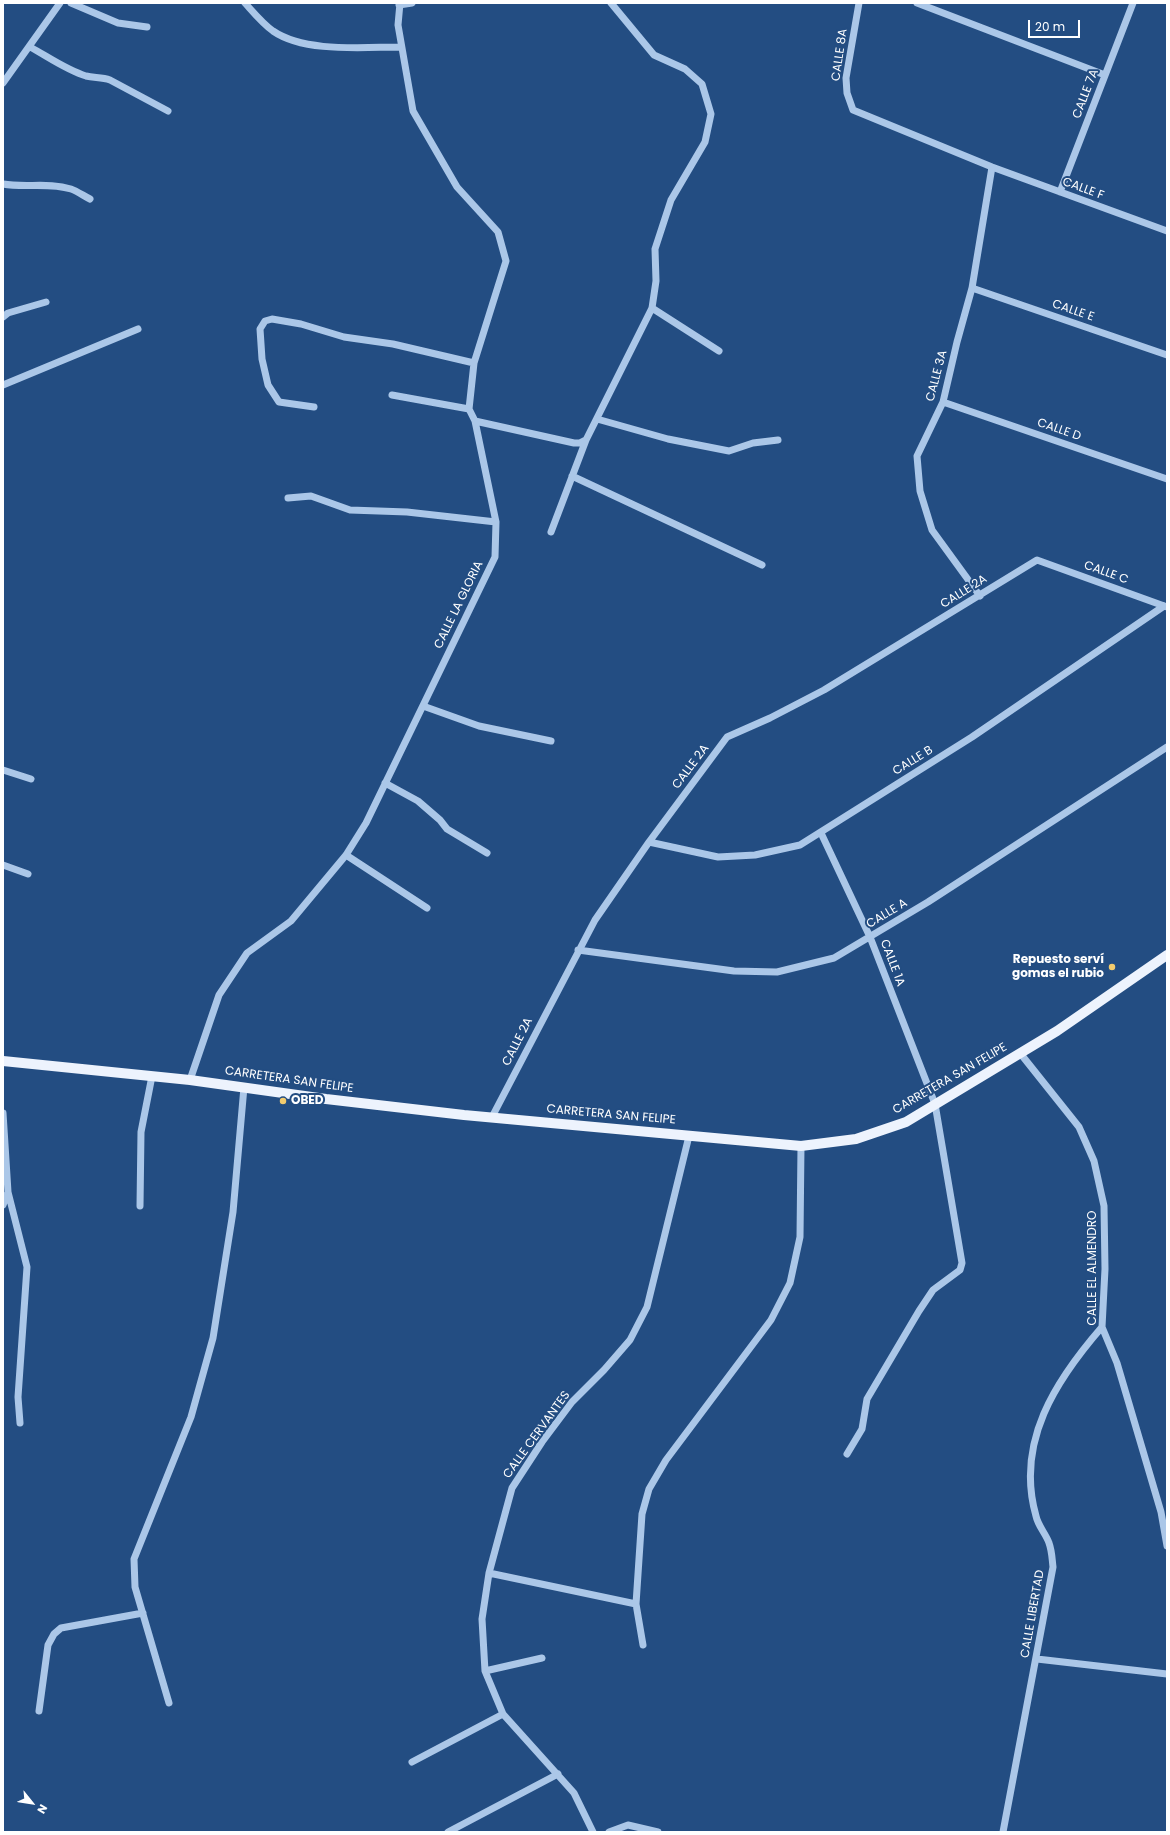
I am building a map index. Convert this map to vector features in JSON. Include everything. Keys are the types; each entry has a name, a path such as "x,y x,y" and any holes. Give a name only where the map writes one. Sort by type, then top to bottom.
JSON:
{"main road":[{"name":"CARRETERA SAN FELIPE","path":"3,1060 190,1080 492,1117 801,1146 856,1139 906,1122 1056,1031 1167,955"}],"street":[{"path":"3,83 60,3"},
{"path":"71,3 118,23 147,27"},
{"path":"245,3 262,22 274,32 294,42 309,46 402,47"},
{"path":"392,395 469,410 474,363 506,261 498,232 457,187 413,111 398,25 399,4 412,3"},
{"path":"551,532 586,440 652,308 656,281 656,249 670,200 705,142 711,114 702,84 685,69 654,55 611,3"},
{"name":"CALLE 8A","path":"853,110 847,93 846,78 860,3"},
{"path":"917,3 1105,75"},
{"name":"CALLE 7A","path":"1060,192 1133,3"},
{"path":"30,47 75,72 87,76 100,76 110,80 168,111"},
{"name":"CALLE F","path":"853,110 992,167 1167,231"},
{"name":"CALLE 3A","path":"980,596 932,530 920,491 917,456 943,402 957,342 972,288 992,167"},
{"path":"3,184 21,187 36,185 62,187 72,189 90,199"},
{"name":"CALLE E","path":"972,288 1167,355"},
{"path":"3,317 8,313 46,302"},
{"path":"652,308 719,351"},
{"path":"314,406 279,402 268,384 262,359 260,329 265,321 272,319 301,324 344,337 393,344 474,363"},
{"path":"3,385 93,349 138,329"},
{"name":"CALLE D","path":"943,402 1167,479"},
{"name":"CALLE LA GLORIA","path":"190,1080 219,995 248,953 291,921 346,855 366,823 495,557 496,522 475,421 469,410"},
{"path":"596,419 668,439 730,451 753,443 778,440"},
{"path":"475,421 574,443 580,443 586,440"},
{"path":"572,476 762,565"},
{"path":"288,498 311,496 350,510 407,512 496,522"},
{"name":"CALLE 2A","path":"492,1117 595,920 649,842 727,737 770,718 824,690 1037,560"},
{"name":"CALLE C","path":"1037,560 1166,606"},
{"name":"CALLE B","path":"649,842 718,858 755,855 800,845 972,737 1166,606"},
{"path":"423,706 479,726 551,741"},
{"name":"CALLE A","path":"578,950 734,971 777,972 834,958 928,902 1167,747"},
{"path":"3,770 31,779"},
{"path":"385,783 418,801 440,820 447,829 487,853"},
{"name":"CALLE 1A","path":"821,833 870,937 935,1104 954,1208 962,1263 960,1270 933,1290 919,1311 867,1399 862,1429 847,1454"},
{"path":"346,855 427,908"},
{"path":"3,865 28,874"},
{"name":"CALLE EL ALMENDRO","path":"1020,1053 1078,1127 1094,1161 1104,1206 1106,1269 1102,1327 1120,1370 1161,1512 1167,1546"},
{"path":"140,1206 142,1132 152,1076"},
{"path":"169,1704 135,1587 134,1559 191,1418 213,1338 233,1212 244,1087"},
{"path":"3,1113 8,1192 26,1267 18,1397 20,1423"},
{"name":"CALLE CERVANTES","path":"593,1832 574,1793 503,1714 484,1671 482,1618 489,1573 512,1488 542,1442 572,1402 604,1370 630,1340 647,1307 689,1136"},
{"path":"643,1645 636,1604 642,1514 649,1489 666,1460 771,1320 790,1283 800,1238 801,1146"},
{"path":"3,1205 8,1192"},
{"name":"CALLE LIBERTAD","path":"1003,1832 1054,1567 1049,1543 1036,1517 1030,1484 1033,1446 1041,1415 1060,1382 1081,1351 1102,1327"},
{"path":"489,1573 636,1604"},
{"path":"39,1711 46,1654 54,1634 61,1628 143,1613"},
{"path":"484,1671 542,1658"},
{"path":"1037,1658 1167,1674"},
{"path":"412,1762 503,1714"},
{"path":"448,1832 558,1774"},
{"path":"609,1832 628,1825 658,1832"}],"place":[{"name":"Repuesto serví gomas el rubio","path":"1112,967"},
{"name":"OBED","path":"283,1101"}]}
